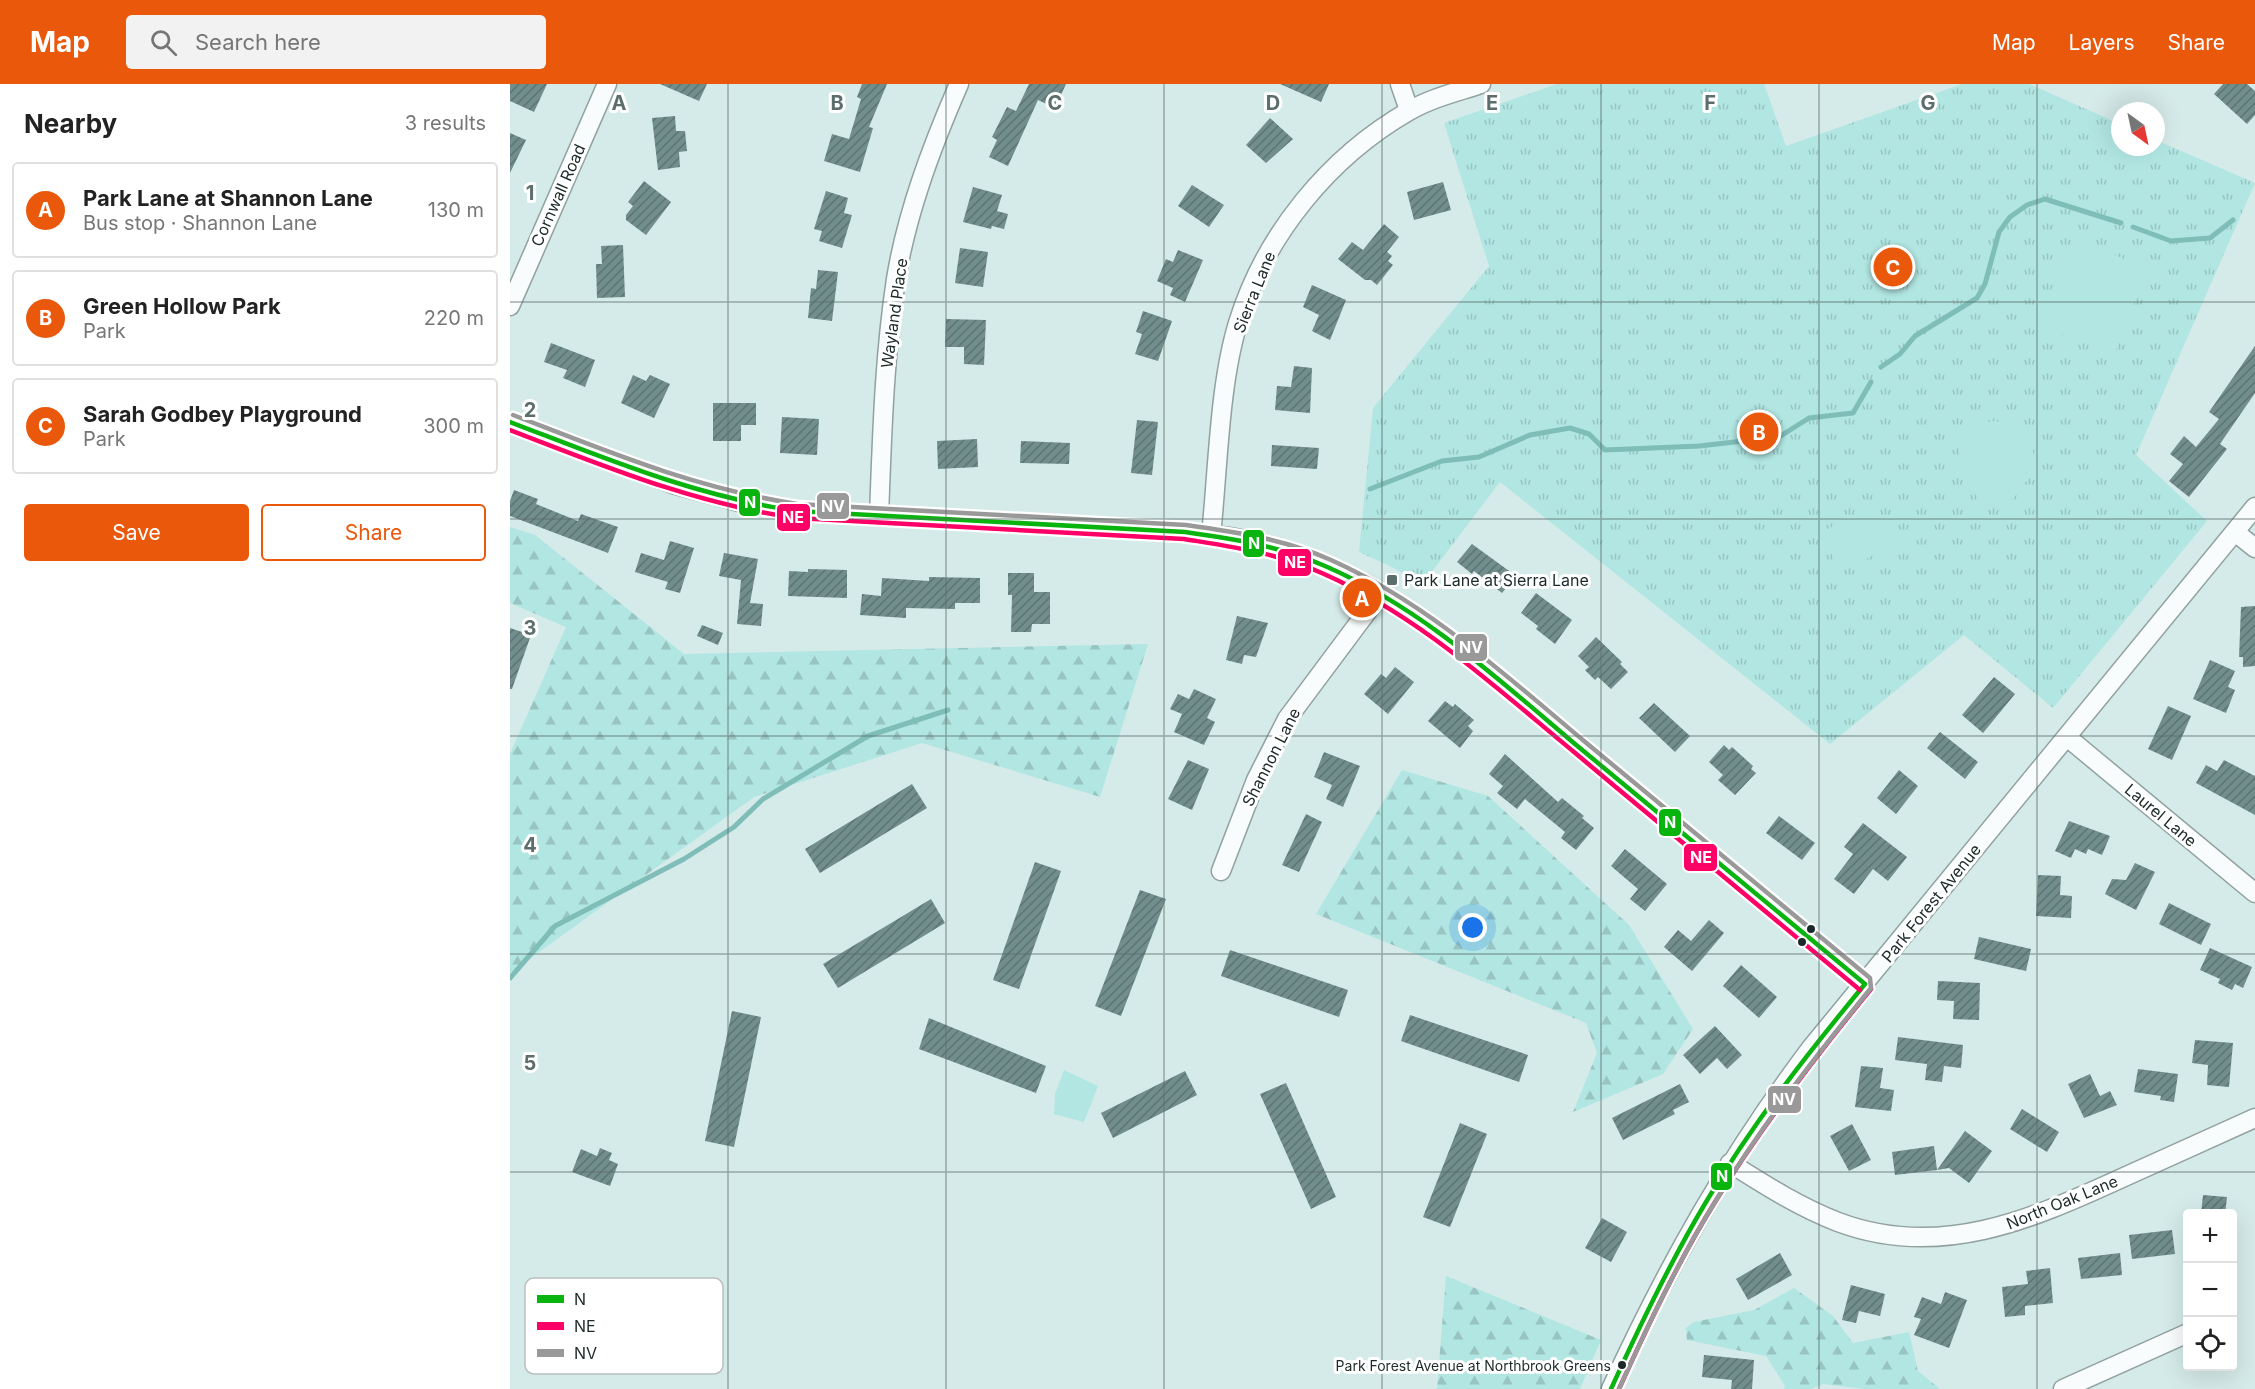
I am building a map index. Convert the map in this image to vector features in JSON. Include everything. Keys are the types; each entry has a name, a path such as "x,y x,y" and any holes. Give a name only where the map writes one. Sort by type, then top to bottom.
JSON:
{"street":[{"name":"Cornwall Road","path":"510,306 607,84"},
{"name":"Wayland Place","path":"879,516 885,378 896,279 933,145 959,84"},
{"path":"1400,84 1409,110"},
{"name":"Sierra Lane","path":"1211,535 1228,371 1238,323 1260,267 1279,232 1334,168 1377,131 1409,110 1481,84"},
{"path":"510,422 673,484 743,503 796,511 1211,535 1240,539 1283,550 1337,570 1409,610 1454,643 1864,984"},
{"name":"Park Forest Avenue","path":"1611,1389 1653,1298 1730,1163 1777,1094 1864,984 2255,507"},
{"path":"2235,532 2255,548"},
{"name":"Shannon Lane","path":"1221,871 1256,780 1287,718 1381,594"},
{"name":"Laurel Lane","path":"2067,737 2255,893"},
{"name":"North Oak Lane","path":"1730,1163 1789,1200 1839,1222 1878,1233 1928,1237 1965,1235 2025,1220 2255,1118"},
{"path":"2063,1389 2183,1335"}],"green space":[{"path":"1557,84 1764,84 1786,146 1962,84 2029,84 2111,120 2111,156 2165,156 2165,144 2255,183 2136,455 2207,521 2053,708 1964,635 1830,744 1500,482 1421,586 1394,568 1359,552 1373,408 1489,266 1444,123"},
{"path":"2073,237 2147,269 2114,355 2037,324"},
{"path":"1994,421 2011,426 2024,436 2033,451 2034,469 2019,491 2008,502 1993,507 1983,507 1962,468 1959,455 1960,444 1965,433 1976,426"},
{"path":"1875,504 1896,543 1841,572 1820,533"},
{"path":"510,527 535,535 684,654 1148,644 1100,797 922,743 754,797 510,973 510,754 566,627 510,603"},
{"path":"1402,770 1488,796 1629,925 1693,1029 1663,1074 1573,1112 1597,1053 1586,1023 1316,914"},
{"path":"1064,1070 1098,1086 1084,1122 1054,1114 1055,1094"},
{"path":"1446,1276 1601,1340 1580,1389 1437,1389"},
{"path":"1794,1288 1833,1316 1853,1343 1909,1332 1918,1371 1940,1389 1864,1389 1823,1384 1811,1389 1784,1389 1785,1386 1766,1356 1687,1340 1686,1328 1694,1322 1754,1310"}],"building":[{"path":"510,84 547,84 534,112 510,101"},
{"path":"660,84 707,84 699,101"},
{"path":"862,84 887,84 869,127 873,128 860,172 824,161 832,134 849,139 861,99 857,97"},
{"path":"1029,84 1066,84 1055,108 1038,100 1008,166 989,157 997,140 992,137 1007,107 1016,111"},
{"path":"1280,84 1329,84 1321,102"},
{"path":"2223,84 2247,84 2255,91 2255,115 2247,124 2214,94"},
{"path":"675,116 676,131 685,131 687,151 679,152 680,167 658,170 652,118"},
{"path":"1270,118 1293,139 1266,163 1246,145"},
{"path":"510,133 526,140 510,173"},
{"path":"644,181 671,202 646,235 626,220 626,215 633,206 628,202"},
{"path":"1443,182 1451,210 1414,220 1407,192"},
{"path":"1192,185 1224,205 1209,227 1178,206"},
{"path":"973,187 1002,195 997,211 1008,214 1004,229 992,226 991,229 963,222"},
{"path":"826,191 848,198 844,213 852,215 842,248 819,241 822,231 814,229"},
{"path":"1384,224 1399,237 1387,252 1392,256 1388,261 1393,265 1377,285 1371,280 1365,280 1338,259 1352,242 1363,250"},
{"path":"623,245 625,297 597,298 596,264 602,264 601,246"},
{"path":"960,248 988,252 983,287 955,283"},
{"path":"1178,250 1203,260 1185,302 1170,295 1173,288 1157,281 1166,259 1173,262"},
{"path":"818,270 838,272 832,321 808,318 811,288 816,289"},
{"path":"1312,285 1346,300 1330,340 1312,331 1319,315 1303,307"},
{"path":"1143,311 1172,321 1158,361 1135,354 1142,334 1136,332"},
{"path":"946,319 986,320 984,365 964,364 964,347 945,347"},
{"path":"551,343 595,360 585,387 563,378 567,370 544,362"},
{"path":"2255,346 2255,393 2220,444 2227,449 2189,497 2169,481 2183,464 2170,454 2184,436 2196,447 2219,419 2209,412"},
{"path":"1294,366 1312,368 1310,413 1275,410 1277,386 1291,387"},
{"path":"633,375 646,381 650,375 670,384 654,418 621,403"},
{"path":"713,403 756,403 756,425 741,425 741,441 713,441"},
{"path":"782,417 819,419 817,455 780,453"},
{"path":"1137,420 1158,422 1152,475 1131,473"},
{"path":"977,439 978,467 938,469 937,441"},
{"path":"1021,441 1070,443 1069,464 1020,463"},
{"path":"1272,445 1319,448 1317,469 1271,466"},
{"path":"514,490 538,499 536,504 578,521 581,514 618,527 608,553 510,516 510,501"},
{"path":"670,541 694,548 680,593 665,589 668,582 635,572 641,553 664,560"},
{"path":"1472,544 1516,576 1502,593 1474,571 1472,574 1457,562"},
{"path":"724,553 758,559 750,603 763,604 761,626 737,624 741,580 719,576"},
{"path":"808,569 847,570 847,598 788,596 789,571 808,572"},
{"path":"1008,573 1034,573 1034,592 1050,592 1050,624 1032,624 1031,632 1011,632 1012,595 1008,595"},
{"path":"929,577 980,578 980,603 955,603 955,609 906,608 906,618 860,615 862,594 881,596 882,578 929,581"},
{"path":"1536,593 1572,620 1555,644 1536,629 1538,626 1521,613"},
{"path":"2255,606 2255,666 2243,667 2243,657 2239,657 2241,607"},
{"path":"1237,616 1268,623 1256,657 1244,655 1242,664 1226,660"},
{"path":"702,625 723,633 718,645 697,636"},
{"path":"510,628 531,635 512,689 510,689"},
{"path":"1596,637 1622,662 1620,664 1628,672 1611,689 1598,677 1595,680 1585,670 1589,667 1578,656"},
{"path":"2210,660 2235,671 2228,687 2235,690 2226,713 2193,699"},
{"path":"1395,667 1414,682 1388,714 1364,694 1381,674 1386,678"},
{"path":"1994,677 2015,694 1983,733 1962,715"},
{"path":"1194,689 1216,699 1207,718 1215,722 1204,745 1174,732 1182,714 1170,709 1178,694 1189,699"},
{"path":"1445,701 1453,707 1455,704 1474,720 1468,726 1473,731 1460,748 1428,721"},
{"path":"1654,703 1690,736 1675,752 1639,718"},
{"path":"2168,706 2191,716 2172,760 2148,749"},
{"path":"1940,732 1978,762 1965,779 1927,748"},
{"path":"1724,745 1729,750 1732,747 1753,766 1751,769 1756,773 1735,795 1718,780 1723,775 1709,762"},
{"path":"1324,752 1360,766 1343,807 1326,799 1332,785 1314,777"},
{"path":"1505,754 1558,802 1562,798 1584,816 1582,818 1594,828 1576,850 1561,838 1565,832 1525,799 1517,809 1497,793 1503,786 1489,774"},
{"path":"1188,760 1209,769 1192,810 1168,799"},
{"path":"2224,760 2255,776 2255,815 2196,783 2206,765 2217,771"},
{"path":"1899,770 1918,786 1896,814 1877,798"},
{"path":"912,784 927,808 820,873 805,849"},
{"path":"1306,814 1322,822 1299,872 1282,865"},
{"path":"1779,816 1815,843 1802,860 1766,833"},
{"path":"2069,821 2110,836 2102,855 2088,849 2086,854 2075,849 2071,858 2055,851"},
{"path":"1863,823 1907,857 1888,881 1873,869 1854,894 1834,879 1853,854 1844,847"},
{"path":"1625,849 1667,884 1645,911 1630,899 1638,889 1611,866"},
{"path":"1035,862 1061,871 1019,989 993,980"},
{"path":"2135,863 2155,872 2136,910 2105,894 2112,879 2126,880"},
{"path":"2038,875 2061,876 2060,895 2072,896 2071,918 2036,916"},
{"path":"1140,890 1166,899 1121,1016 1095,1006"},
{"path":"931,899 945,923 838,988 823,964"},
{"path":"2169,903 2211,924 2201,945 2159,924"},
{"path":"1709,920 1724,933 1692,971 1664,947 1678,930 1691,941"},
{"path":"1979,937 2031,949 2026,971 1974,959"},
{"path":"2210,948 2252,967 2243,988 2235,984 2232,990 2218,983 2220,979 2200,970"},
{"path":"1230,950 1348,990 1339,1017 1221,976"},
{"path":"1741,965 1777,997 1759,1018 1723,986"},
{"path":"1938,981 1980,983 1979,1020 1953,1019 1954,1001 1937,1000"},
{"path":"732,1011 761,1017 734,1147 705,1141"},
{"path":"1410,1015 1528,1055 1519,1082 1401,1041"},
{"path":"929,1018 1046,1066 1036,1093 919,1049"},
{"path":"1715,1026 1742,1055 1727,1069 1717,1058 1700,1074 1683,1055"},
{"path":"1898,1037 1963,1045 1961,1068 1944,1066 1942,1082 1925,1080 1927,1064 1895,1060"},
{"path":"2195,1040 2233,1043 2229,1087 2207,1085 2208,1065 2192,1063"},
{"path":"1861,1066 1883,1068 1880,1088 1894,1090 1891,1111 1855,1107"},
{"path":"2138,1069 2178,1074 2174,1102 2160,1100 2161,1096 2134,1092"},
{"path":"1185,1071 1197,1095 1113,1138 1101,1113"},
{"path":"2090,1074 2100,1096 2110,1091 2117,1105 2084,1118 2068,1084"},
{"path":"1286,1083 1336,1197 1311,1209 1260,1094"},
{"path":"1680,1084 1689,1102 1673,1110 1675,1114 1623,1140 1612,1118"},
{"path":"2022,1109 2059,1132 2047,1152 2010,1129"},
{"path":"1460,1123 1487,1134 1450,1227 1423,1217"},
{"path":"1852,1124 1871,1160 1849,1171 1830,1136"},
{"path":"1965,1131 1992,1151 1969,1183 1949,1168 1937,1170"},
{"path":"1934,1146 1937,1170 1895,1175 1892,1152"},
{"path":"600,1148 612,1153 609,1160 618,1164 610,1186 572,1172 581,1149 597,1156"},
{"path":"2203,1195 2227,1197 2226,1209 2202,1209"},
{"path":"1602,1218 1627,1232 1611,1262 1585,1248"},
{"path":"2172,1230 2175,1254 2132,1259 2129,1235"},
{"path":"1780,1253 1792,1275 1748,1300 1736,1279"},
{"path":"2120,1253 2122,1275 2081,1279 2078,1258"},
{"path":"2050,1268 2053,1303 2025,1306 2025,1315 2005,1317 2002,1287 2028,1284 2026,1271"},
{"path":"1851,1285 1885,1294 1880,1316 1859,1311 1856,1323 1842,1320"},
{"path":"1945,1292 1967,1300 1949,1348 1914,1335 1921,1319 1914,1317 1922,1297 1941,1304"},
{"path":"1704,1355 1754,1360 1752,1389 1731,1389 1732,1380 1702,1377"}],"waterway":[{"path":"1881,367 1900,354 1915,336 1977,298 1985,284 1999,232 2010,217 2027,205 2045,199 2121,223"},
{"path":"2133,227 2171,241 2210,238 2233,220"},
{"path":"1370,489 1442,461 1479,457 1530,435 1570,428 1589,434 1605,450 1699,446 1779,437 1809,418 1853,413 1871,382"},
{"path":"510,978 555,926 684,859 734,827 763,799 868,736 948,710"}],"transit line":[{"name":"NV","path":"513,415 687,479 797,504 1186,525 1278,542 1331,560 1400,597 1464,642 1870,978 1871,988 1789,1092 1715,1202 1664,1294 1619,1389"},
{"name":"N","path":"510,422 685,486 721,496 796,511 1185,532 1273,548 1325,566 1393,602 1487,669 1865,984"},
{"name":"NE","path":"510,430 650,482 759,512 796,518 1184,539 1255,552 1290,561 1324,574 1392,610 1455,654 1860,990"},
{"name":"N","path":"1611,1389 1668,1271 1724,1173 1781,1090 1865,984"},
{"name":"NE","path":"1619,1389 1664,1294 1715,1202 1789,1093 1871,989"}],"place":[{"name":"Sarah Godbey Playground","path":"1893,267"},
{"name":"Green Hollow Park","path":"1759,432"},
{"name":"Park Lane at Sierra Lane","path":"1392,580"},
{"name":"Park Lane at Shannon Lane","path":"1362,598"},
{"name":"Park Forest Avenue at Northbrook Greens","path":"1622,1365"}]}
